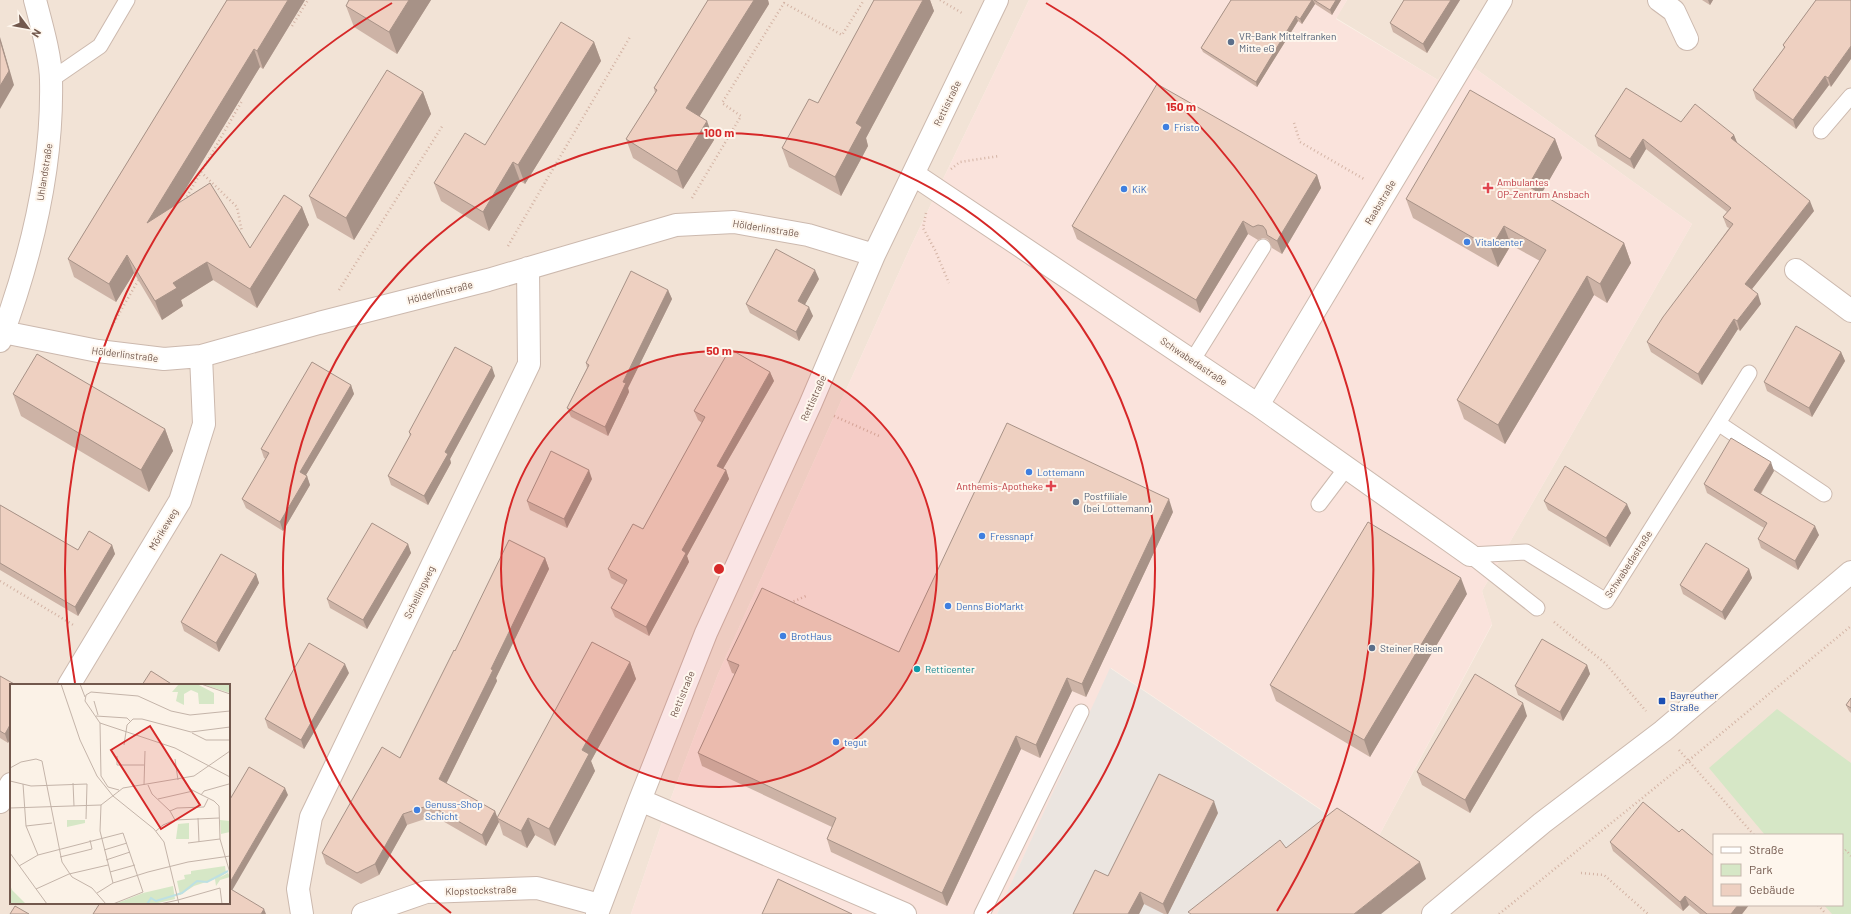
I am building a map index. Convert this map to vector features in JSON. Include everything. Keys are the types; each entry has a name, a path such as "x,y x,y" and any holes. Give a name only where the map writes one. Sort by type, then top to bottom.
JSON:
{"street":[{"name":"Uhlandstraße","path":"2,336 31,242 48,151 52,79 35,0"},
{"name":"Rettistraße","path":"599,909 706,633 810,405 874,256 922,180 997,0"},
{"name":"Raabstraße","path":"1258,405 1501,0"},
{"path":"1659,0 1674,11 1687,39"},
{"name":"Schwabedastraße","path":"922,180 1258,405 1470,555"},
{"name":"Hölderlinstraße","path":"2,336 98,351 164,359 200,356 319,323 488,280 676,225 734,222 808,234 874,256"},
{"name":"Schellingweg","path":"302,914 298,889 311,817 529,364 528,268"},
{"path":"1796,270 1851,311"},
{"name":"Mörikeweg","path":"70,684 180,501 204,424 200,356"},
{"path":"1433,914 1542,823 1663,731 1851,572"},
{"path":"0,802 10,786"},
{"path":"640,800 905,914"},
{"name":"Klopstockstraße","path":"363,914 426,892 537,888 599,909"}],"lane":[{"path":"52,79 100,46 127,0"},
{"path":"1821,131 1851,96"},
{"path":"1192,360 1263,248"},
{"name":"Schwabedastraße","path":"1470,555 1526,552 1606,601 1749,373"},
{"path":"1718,423 1824,494"},
{"path":"1319,504 1347,467"},
{"name":"Schwabedastraße","path":"1470,555 1537,608"},
{"path":"982,914 1081,712"}],"path":[{"path":"292,26 308,0"},
{"path":"676,225 742,116 722,103 784,3 842,35 864,0"},
{"path":"488,280 630,37"},
{"path":"181,206 242,101"},
{"path":"1294,123 1300,142 1386,192"},
{"path":"319,323 443,125"},
{"path":"949,283 935,250 923,228 922,180 960,162 999,156"},
{"path":"200,172 237,207 242,232"},
{"path":"98,351 141,275"},
{"path":"810,405 879,436"},
{"path":"0,582 96,639"},
{"path":"784,606 806,596"},
{"path":"1537,608 1605,663 1688,761 1753,834"},
{"path":"1499,914 1688,761 1851,626"},
{"path":"1843,852 1846,850 1851,856"},
{"path":"1581,873 1604,875 1648,914"},
{"path":"1819,906 1826,914"}],"shaded area":[{"path":"0,0 1029,0 910,248 718,674 663,819 631,914 0,914"},
{"path":"1029,0 1347,0 1336,19 1438,80 1455,54 1692,224 1482,591 1492,624 1374,845 1111,668 997,914 631,914 663,819 718,674 910,248"},
{"path":"1347,0 1851,0 1851,914 1381,914 1425,879 1374,845 1492,625 1482,591 1692,224 1455,54 1438,80 1336,18"},
{"path":"1110,668 1426,879 1381,914 997,914"}],"green space":[{"path":"1777,709 1851,763 1851,914 1832,914 1825,906 1843,906 1843,834 1764,834 1709,768"}],"building":[{"path":"227,0 288,0 257,51 254,49 147,223 210,183 250,248 284,195 302,207 250,289 207,262 173,283 177,288 155,301 127,255 109,284 68,259"},
{"path":"349,0 409,0 389,32 346,6"},
{"path":"708,0 754,0 686,108 707,121 677,171 626,139 657,90 654,88"},
{"path":"874,0 923,0 856,123 862,127 835,177 782,148 809,99 818,103"},
{"path":"1231,0 1312,0 1300,19 1296,16 1256,82 1201,48"},
{"path":"1314,0 1336,0 1330,10"},
{"path":"1404,0 1451,0 1423,44 1390,23"},
{"path":"1816,0 1851,0 1851,46 1828,78 1825,76 1793,120 1753,90 1785,47 1783,45"},
{"path":"561,22 594,42 518,165 513,162 483,212 434,183 465,133 485,145"},
{"path":"0,40 9,71 0,86"},
{"path":"387,70 423,92 346,218 309,196"},
{"path":"1157,84 1317,175 1277,241 1267,235 1263,226 1258,225 1253,227 1243,221 1196,300 1072,226"},
{"path":"1626,88 1681,122 1695,104 1734,135 1731,138 1810,201 1745,284 1758,294 1737,321 1734,319 1698,374 1647,342 1663,317 1733,224 1723,217 1731,208 1643,139 1630,159 1595,136"},
{"path":"1470,90 1555,139 1528,186 1624,243 1600,284 1587,276 1498,425 1457,400 1546,250 1504,226 1491,248 1406,199"},
{"path":"776,249 815,270 798,301 809,307 796,332 746,304"},
{"path":"631,271 668,290 623,382 626,383 605,427 567,408 589,365 586,363"},
{"path":"1796,326 1841,352 1809,408 1764,382"},
{"path":"455,347 492,367 445,452 448,454 424,496 388,476 411,434 409,432"},
{"path":"730,349 770,372 717,466 726,470 682,550 686,553 646,627 611,608 627,580 608,569 633,524 643,529 705,417 694,411"},
{"path":"37,354 165,429 141,470 13,394"},
{"path":"312,362 351,385 300,472 307,476 280,522 242,499 269,453 261,449"},
{"name":"Retticenter","path":"1007,423 1169,499 1082,684 1067,678 1036,745 1016,736 942,893 827,839 836,818 698,753 739,665 727,660 762,588 899,652"},
{"path":"1731,438 1771,462 1754,490 1815,526 1795,561 1758,539 1767,523 1704,484"},
{"path":"551,451 589,470 564,519 527,501"},
{"path":"1565,466 1627,504 1606,538 1544,501"},
{"path":"0,505 78,550 89,531 112,545 75,607 0,563"},
{"name":"Steiner Reisen","path":"1368,522 1461,578 1364,740 1270,685"},
{"path":"372,523 408,544 363,620 327,599"},
{"path":"509,540 545,558 491,669 493,670 439,779 495,811 482,835 430,805 403,814 375,864 357,873 322,853 382,747 400,758 454,650 455,651"},
{"path":"1706,543 1749,569 1722,612 1680,585"},
{"path":"221,554 256,574 216,643 181,622"},
{"path":"1542,639 1587,665 1560,712 1515,686"},
{"path":"592,642 630,662 582,750 589,754 549,829 528,818 521,831 497,818"},
{"path":"309,643 345,664 301,740 265,719"},
{"path":"151,671 171,684 143,684"},
{"path":"1475,674 1523,703 1465,800 1417,772"},
{"path":"0,676 14,684 10,684 10,725 5,734 0,731"},
{"path":"1851,698 1851,708 1846,705"},
{"path":"249,767 285,788 230,882 230,799"},
{"path":"1159,774 1214,801 1163,904 1140,892 1128,914 1073,914 1095,870 1108,876"},
{"path":"1643,802 1679,832 1682,829 1713,855 1713,906 1737,906 1731,914 1707,914 1685,896 1680,902 1610,842"},
{"path":"1337,808 1420,862 1354,914 1191,914 1188,912 1280,840 1286,848"},
{"path":"778,879 852,914 762,914"},
{"path":"230,889 264,909 261,914 93,914 99,904 230,904"},
{"path":"15,906 29,914 10,914"}],"place":[{"name":"VR-Bank Mittelfranken Mitte eG","path":"1231,42"},
{"name":"Fristo","path":"1166,127"},
{"name":"Ambulantes OP-Zentrum Ansbach","path":"1488,188"},
{"name":"KiK","path":"1124,189"},
{"name":"Vitalcenter","path":"1467,242"},
{"name":"Lottemann","path":"1029,472"},
{"name":"Anthemis-Apotheke","path":"1051,486"},
{"name":"Postfiliale (bei Lottemann)","path":"1076,502"},
{"name":"Fressnapf","path":"982,536"},
{"name":"Denns BioMarkt","path":"948,606"},
{"name":"BrotHaus","path":"783,636"},
{"name":"Steiner Reisen","path":"1372,648"},
{"name":"Retticenter","path":"917,669"},
{"name":"Bayreuther Straße","path":"1662,701"},
{"name":"tegut","path":"836,742"},
{"name":"Genuss-Shop Schicht","path":"417,810"}]}
